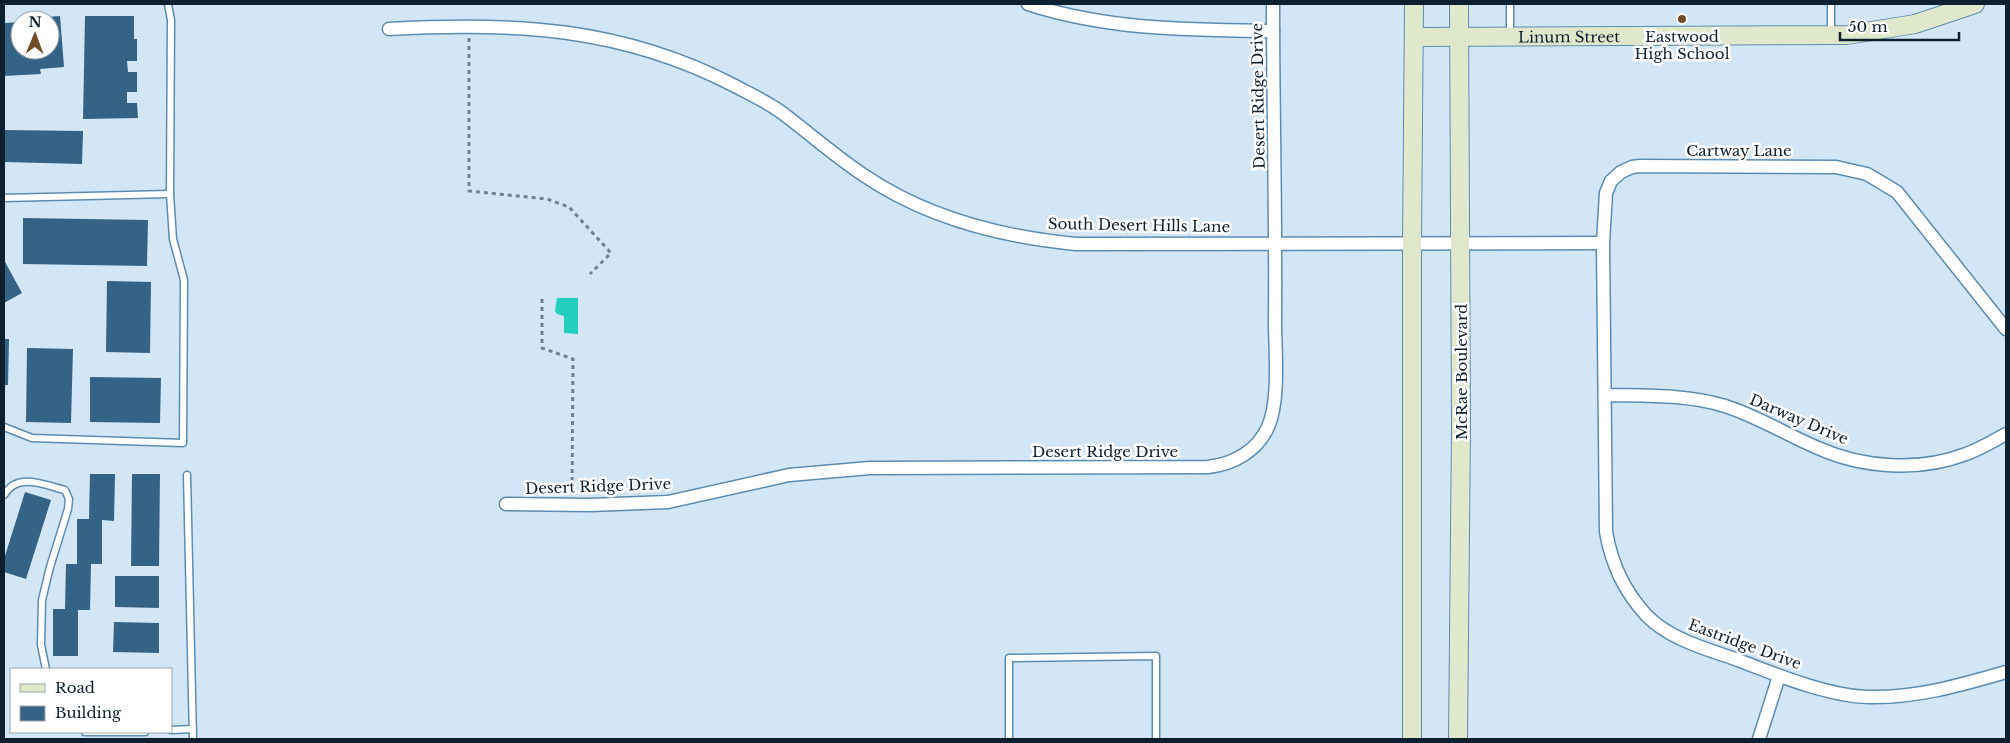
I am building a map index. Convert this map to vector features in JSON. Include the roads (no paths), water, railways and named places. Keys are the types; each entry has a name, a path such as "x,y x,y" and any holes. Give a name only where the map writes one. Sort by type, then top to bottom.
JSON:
{"main road":[{"path":"1412,739 1414,4"},
{"name":"McRae Boulevard","path":"1458,739 1461,437 1459,4"},
{"name":"Linum Street","path":"1414,37 1831,35 1874,32 1915,24 1975,4"}],"street":[{"path":"1028,4 1104,22 1147,28 1273,31"},
{"name":"Desert Ridge Drive","path":"506,504 572,505 668,502 789,475 870,468 1208,467 1234,461 1248,452 1259,441 1268,427 1273,412 1276,243 1273,4"},
{"name":"South Desert Hills Lane","path":"388,30 545,29 588,35 639,46 684,62 734,85 779,111 867,178 901,196 935,211 985,229 1033,240 1076,244 1460,244"},
{"name":"Cartway Lane","path":"1603,243 1606,193 1612,181 1622,172 1632,167 1836,167 1857,171 1867,174 1897,192 2006,329"},
{"path":"1460,244 1603,243"},
{"name":"Eastridge Drive","path":"1603,243 1606,532 1610,554 1619,578 1631,597 1648,617 1686,641 1779,676 1842,694 1867,697 1915,695 1947,689 2006,672"},
{"name":"Darway Drive","path":"1605,395 1674,396 1725,406 1827,452 1878,464 1906,466 1949,460 1967,454 2006,434"},
{"path":"1759,739 1779,676"}],"lane":[{"path":"4,427 32,438 183,443 184,280 173,239 170,194 171,20 168,4"},
{"path":"1510,4 1510,37"},
{"path":"1831,4 1831,35"},
{"path":"4,198 170,194"},
{"path":"187,475 194,739"},
{"path":"4,495 6,490 18,482 32,481 65,490 69,498 68,509 42,600 41,645 46,668"},
{"path":"1009,739 1009,658 1156,656 1156,739"},
{"path":"172,730 193,728"}],"place":[{"name":"Eastwood High School","path":"1682,19"}]}
